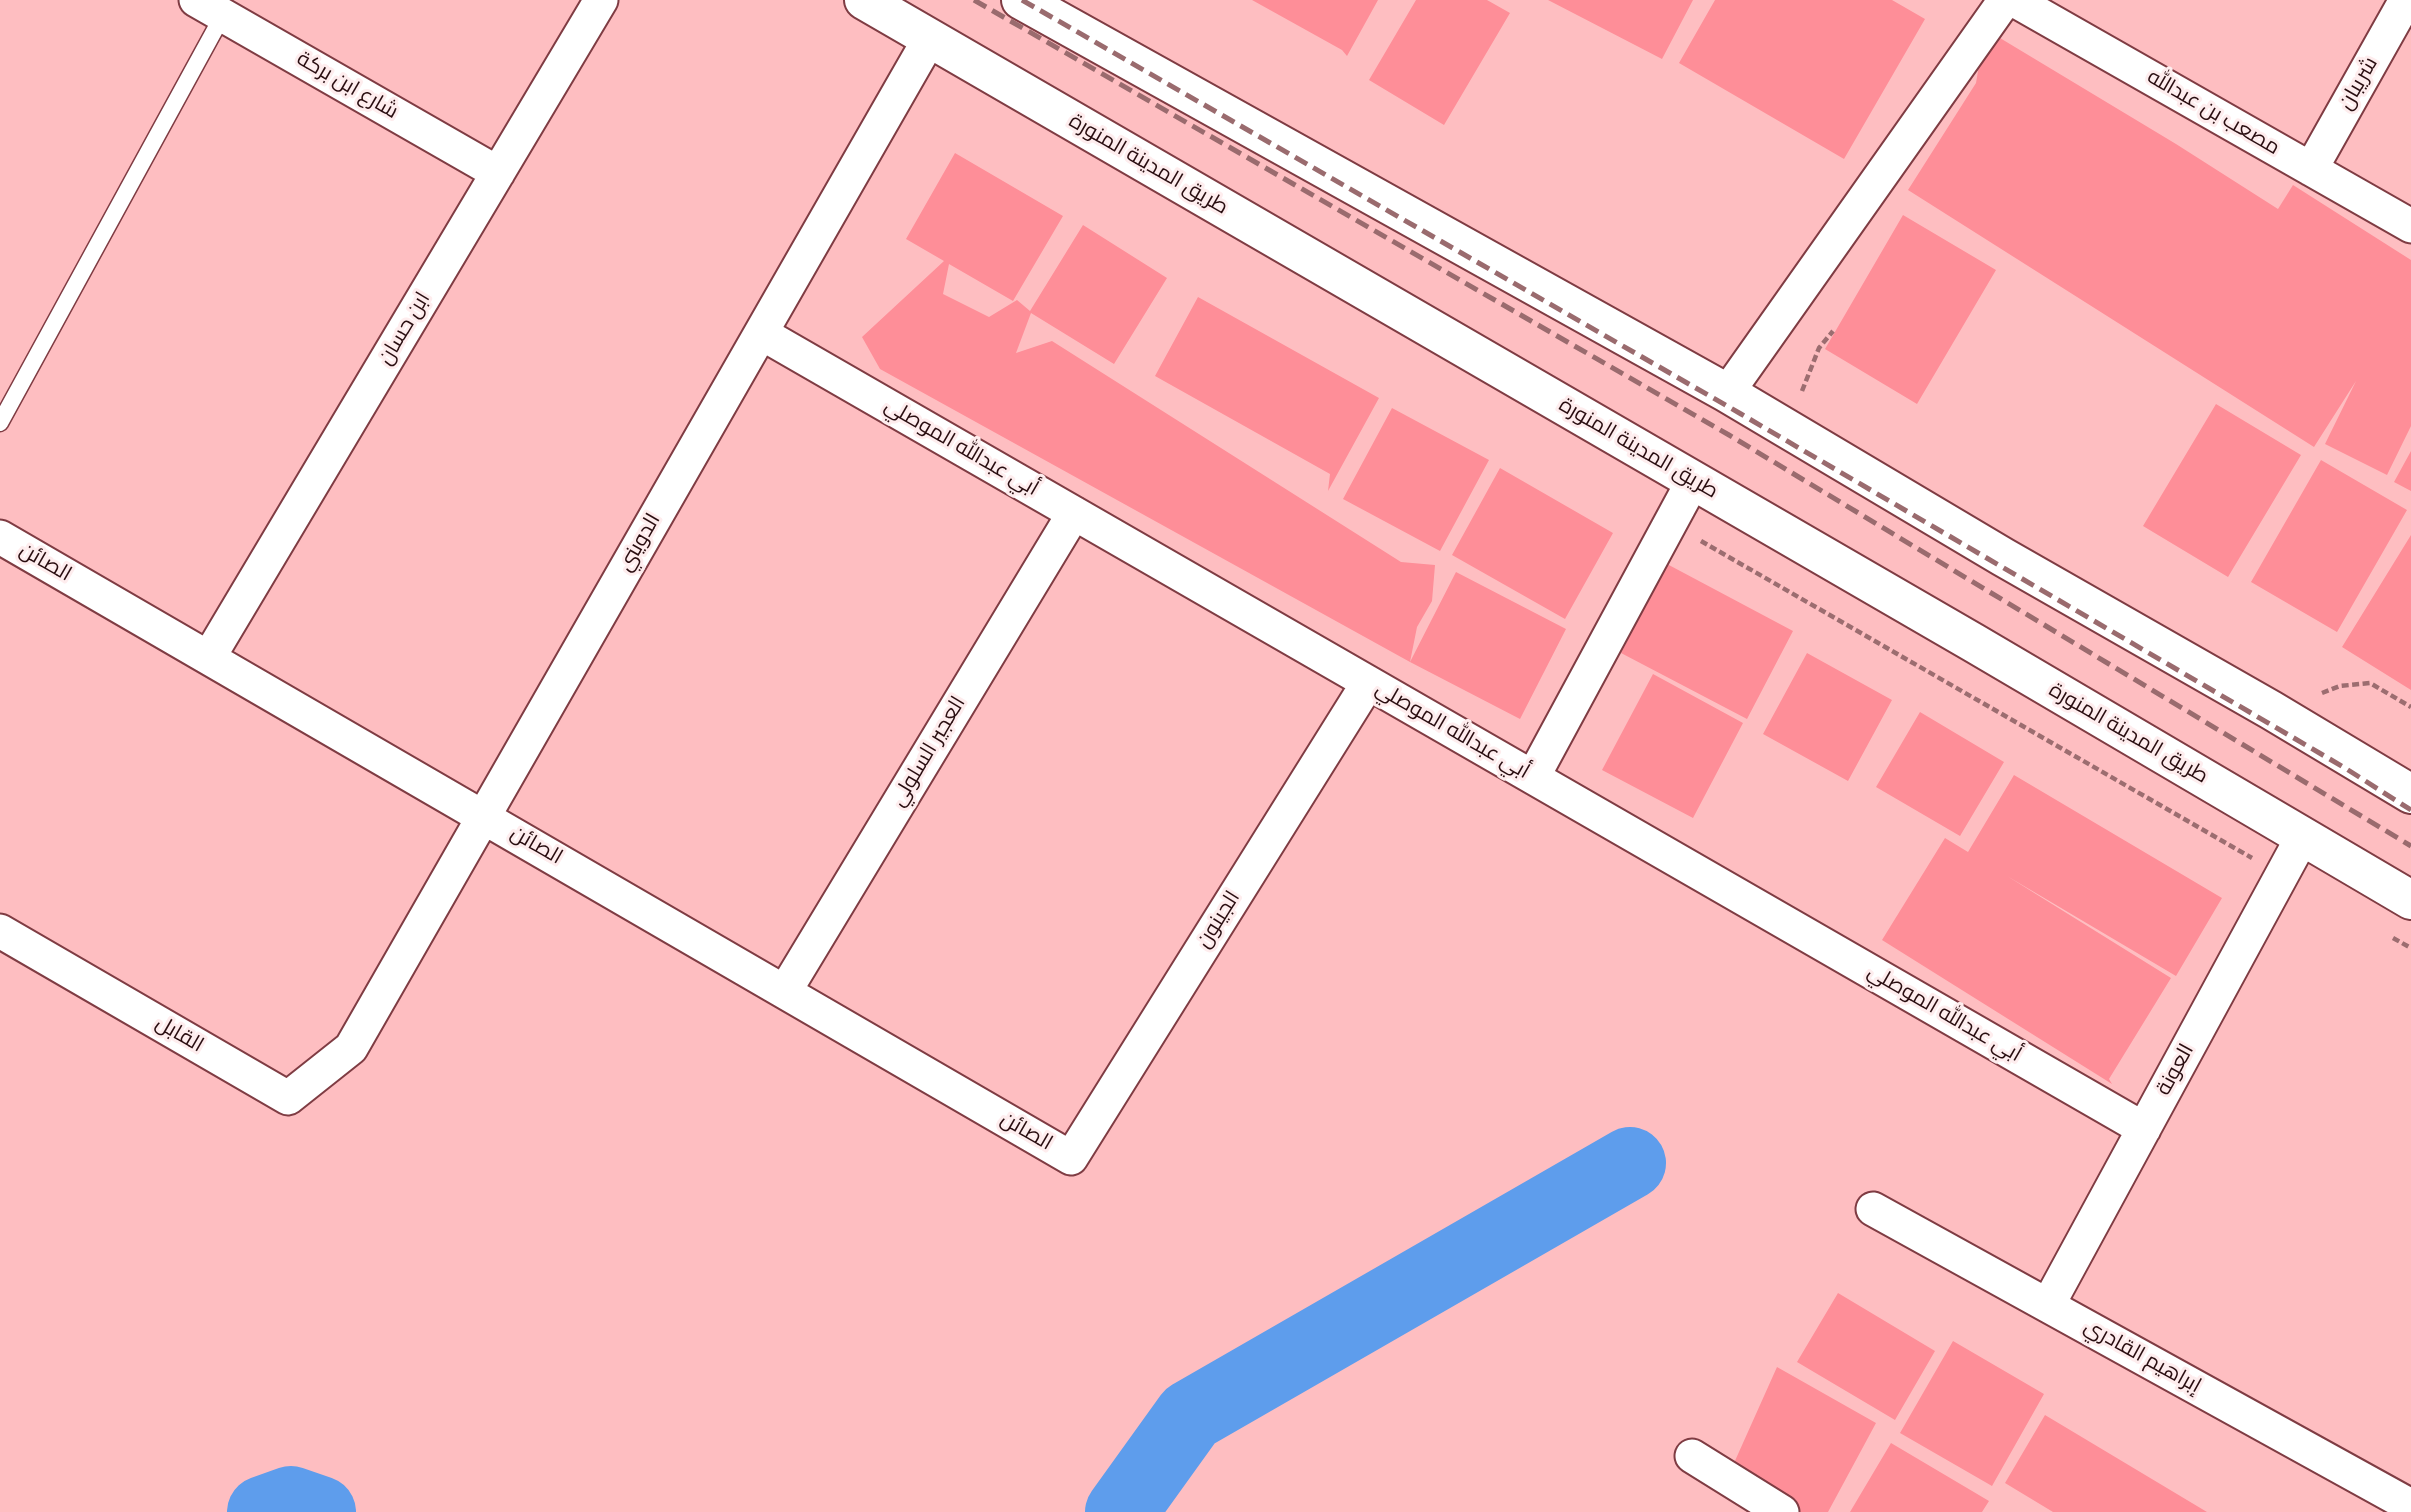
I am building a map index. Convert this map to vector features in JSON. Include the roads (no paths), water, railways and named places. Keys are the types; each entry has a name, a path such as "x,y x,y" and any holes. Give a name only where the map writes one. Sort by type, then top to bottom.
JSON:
{"main road":[{"name":"طريق المدينة المنورة","path":"864,0 2411,900"},
{"path":"1021,0 1727,393 2003,558 2271,710 2411,794"}],"street":[{"name":"ابن حسان","path":"209,657 601,0"},
{"path":"1727,393 2005,0"},
{"name":"مصعب بن عبدالله","path":"2014,0 2411,226"},
{"name":"شريبان","path":"2311,169 2406,0"},
{"name":"شارع ابن بركة","path":"209,8 498,173"},
{"name":"الدويني","path":"351,1048 930,38"},
{"name":"أبي عبدالله الموصلي","path":"761,333 2144,1129"},
{"path":"1533,777 1693,481"},
{"name":"العجير السلولي","path":"785,991 1074,513"},
{"name":"الصائن","path":"0,537 1071,1158"},
{"name":"الجينون","path":"1071,1158 1368,683"},
{"name":"العونة","path":"2048,1305 2303,836"},
{"name":"القابل","path":"0,931 288,1098 351,1048"},
{"name":"إبراهيم القادري","path":"1873,1209 2411,1506"},
{"path":"1692,1456 1782,1512"}],"lane":[{"path":"0,424 209,8"}],"waterway":[{"path":"1121,1512 1190,1416 1630,1163"},
{"path":"263,1512 291,1502 320,1512"}],"railway":[{"path":"974,0 1729,435 2411,846"},
{"path":"1022,0 1741,414 2345,768 2411,810"}]}
